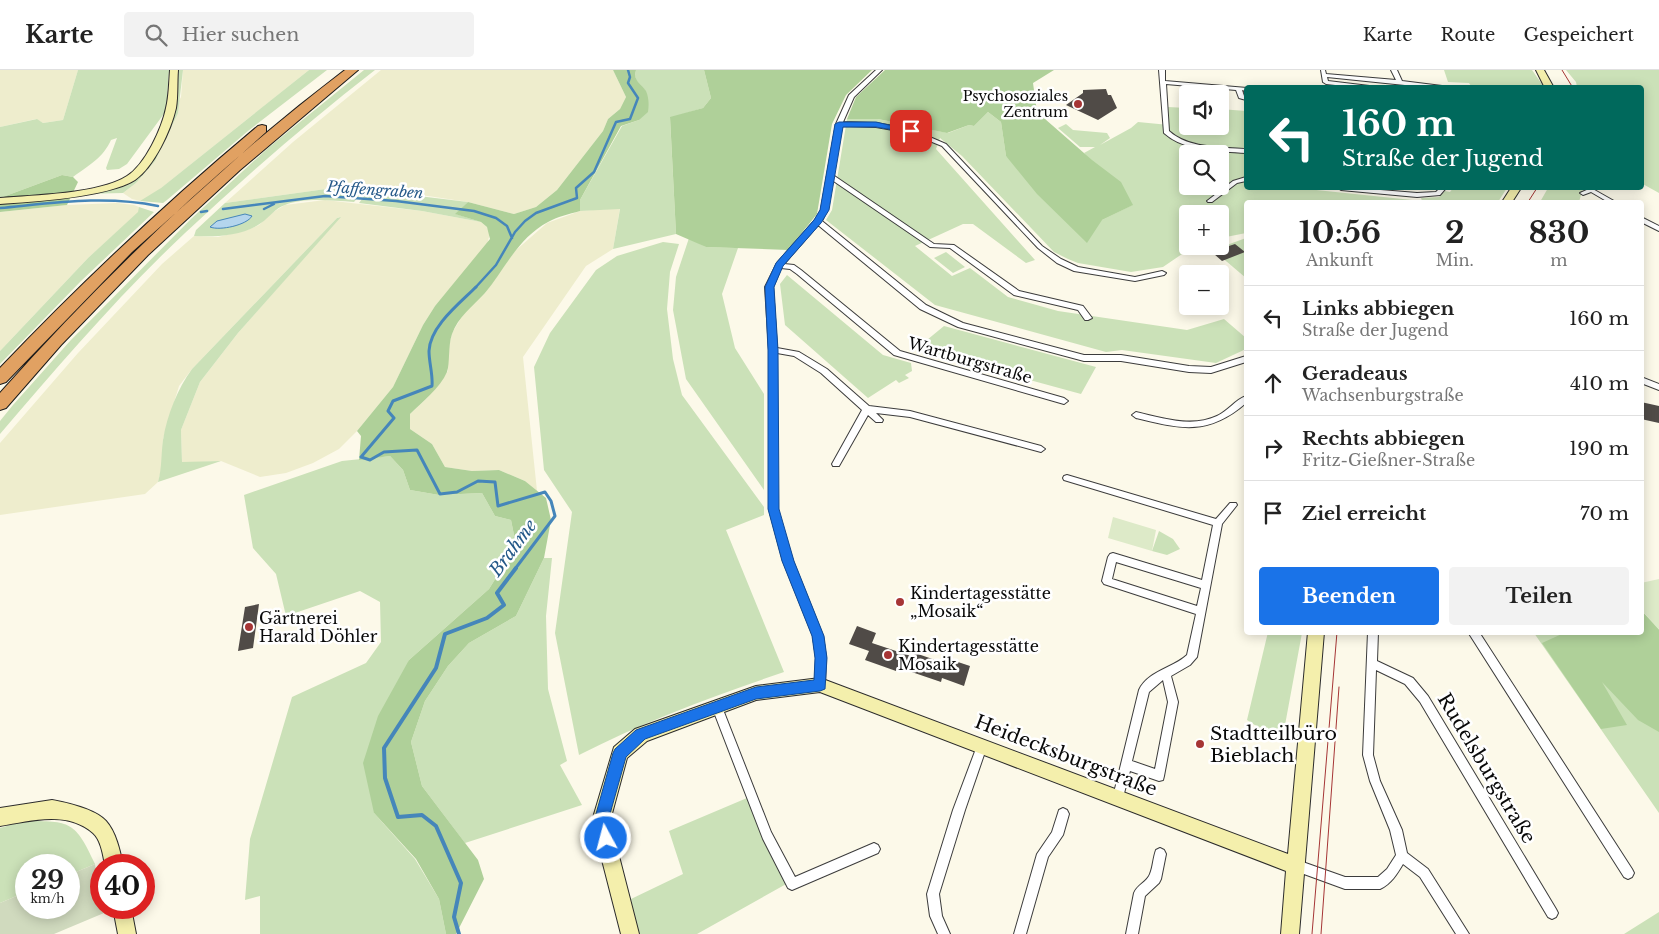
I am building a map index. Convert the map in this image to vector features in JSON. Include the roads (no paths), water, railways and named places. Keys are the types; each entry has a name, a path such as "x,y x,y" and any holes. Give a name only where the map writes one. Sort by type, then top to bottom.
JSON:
{"highway":[{"path":"0,404 179,209 279,114 336,70"},
{"path":"0,378 83,290 164,213 193,205 296,114 352,70"}],"street":[{"path":"0,201 51,197 104,188 131,178 151,156 164,129 170,108 174,70"},
{"path":"630,934 601,821 620,753 641,734 756,693 820,685 821,658 818,636 788,561 773,509 773,350 769,287 779,265 818,221 824,210 839,124 851,96 879,70"},
{"path":"1162,70 1165,126 1171,138 1183,144 1244,151"},
{"path":"1394,70 1400,85"},
{"path":"1540,70 1548,85"},
{"path":"1355,85 1326,82 1323,73 1400,85"},
{"path":"1163,82 1244,89"},
{"path":"1239,89 1241,97 1244,98"},
{"path":"839,124 876,125 911,131 944,145 1040,247 1056,260 1076,269 1135,279 1162,274"},
{"path":"831,176 932,246 952,246 1017,293 1080,308 1088,318"},
{"path":"1210,201 1235,182 1244,180"},
{"path":"1360,190 1417,196 1438,194 1441,190"},
{"path":"1583,193 1591,190 1608,200"},
{"path":"818,221 923,306 961,325 1084,358 1121,358 1189,369 1211,370 1244,360"},
{"path":"1644,221 1659,229"},
{"name":"Wartburgstraße","path":"779,265 792,267 799,272 897,353 1064,401"},
{"path":"773,350 796,354 824,371 879,420"},
{"path":"1644,381 1659,387"},
{"path":"1136,415 1191,426 1209,424 1240,406 1244,401"},
{"path":"867,409 910,414 1041,449"},
{"path":"836,464 867,409"},
{"path":"1067,478 1218,523"},
{"path":"1118,797 1144,690 1151,680 1184,666 1192,657 1218,523 1233,506"},
{"path":"1200,611 1107,581 1113,557 1205,585"},
{"path":"1290,934 1316,635"},
{"path":"1373,635 1368,755 1376,781 1396,830 1402,856 1424,873 1463,934"},
{"path":"1475,635 1628,873"},
{"name":"Rudelsburgstraße","path":"1371,663 1409,681 1424,699 1552,913"},
{"path":"1126,764 1159,776 1173,702 1166,674"},
{"name":"Heidecksburgstraße","path":"820,685 1297,866"},
{"path":"717,707 767,835 792,884 874,849"},
{"path":"944,934 936,916 933,894 958,810 982,746"},
{"path":"0,817 52,809 74,813 100,827 112,854"},
{"path":"1020,934 1043,854 1057,834 1063,814"},
{"path":"1132,934 1140,893 1155,879 1160,854"},
{"path":"1297,866 1345,883 1380,883 1402,856"},
{"path":"124,919 127,934"}],"water":[{"path":"245,214 252,216 245,222 220,228 210,227 217,221"}],"waterway":[{"name":"Brahme","path":"512,238 525,221 536,213 577,198 576,188 594,172 616,122 630,119 638,98 628,83 630,77 628,70"},
{"name":"Pfaffengraben","path":"223,209 325,196 396,201 474,211 496,218 507,226 512,238"},
{"name":"Pfaffengraben","path":"0,208 99,200 158,206"},
{"name":"Pfaffengraben","path":"264,209 274,204"},
{"name":"Pfaffengraben","path":"201,212 207,211"},
{"name":"Brahme","path":"475,288 496,265 512,238"},
{"name":"Brahme","path":"475,288 440,324 431,342 429,351 432,386 393,401 388,411 394,418 361,457 370,460 384,452 417,450 440,494 457,492 478,481 495,482 498,506 545,492 551,501 555,516 515,569"},
{"name":"Brahme","path":"459,934 454,917 461,883 436,826 422,815 398,817 385,778 384,748 436,668 445,634 487,618 504,605 497,593 516,568"}],"tram line":[{"path":"1562,70 1571,85"},
{"path":"1529,200 1536,190"},
{"path":"1312,934 1337,635"},
{"path":"1321,934 1339,687"}],"place":[{"name":"Psychosoziales Zentrum","path":"1078,104"},
{"name":"Kindertagesstätte „Mosaik“","path":"900,602"},
{"name":"Gärtnerei Harald Döhler","path":"249,627"},
{"name":"Kindertagesstätte Mosaik","path":"888,655"},
{"name":"Stadtteilbüro Bieblach","path":"1200,744"}]}
